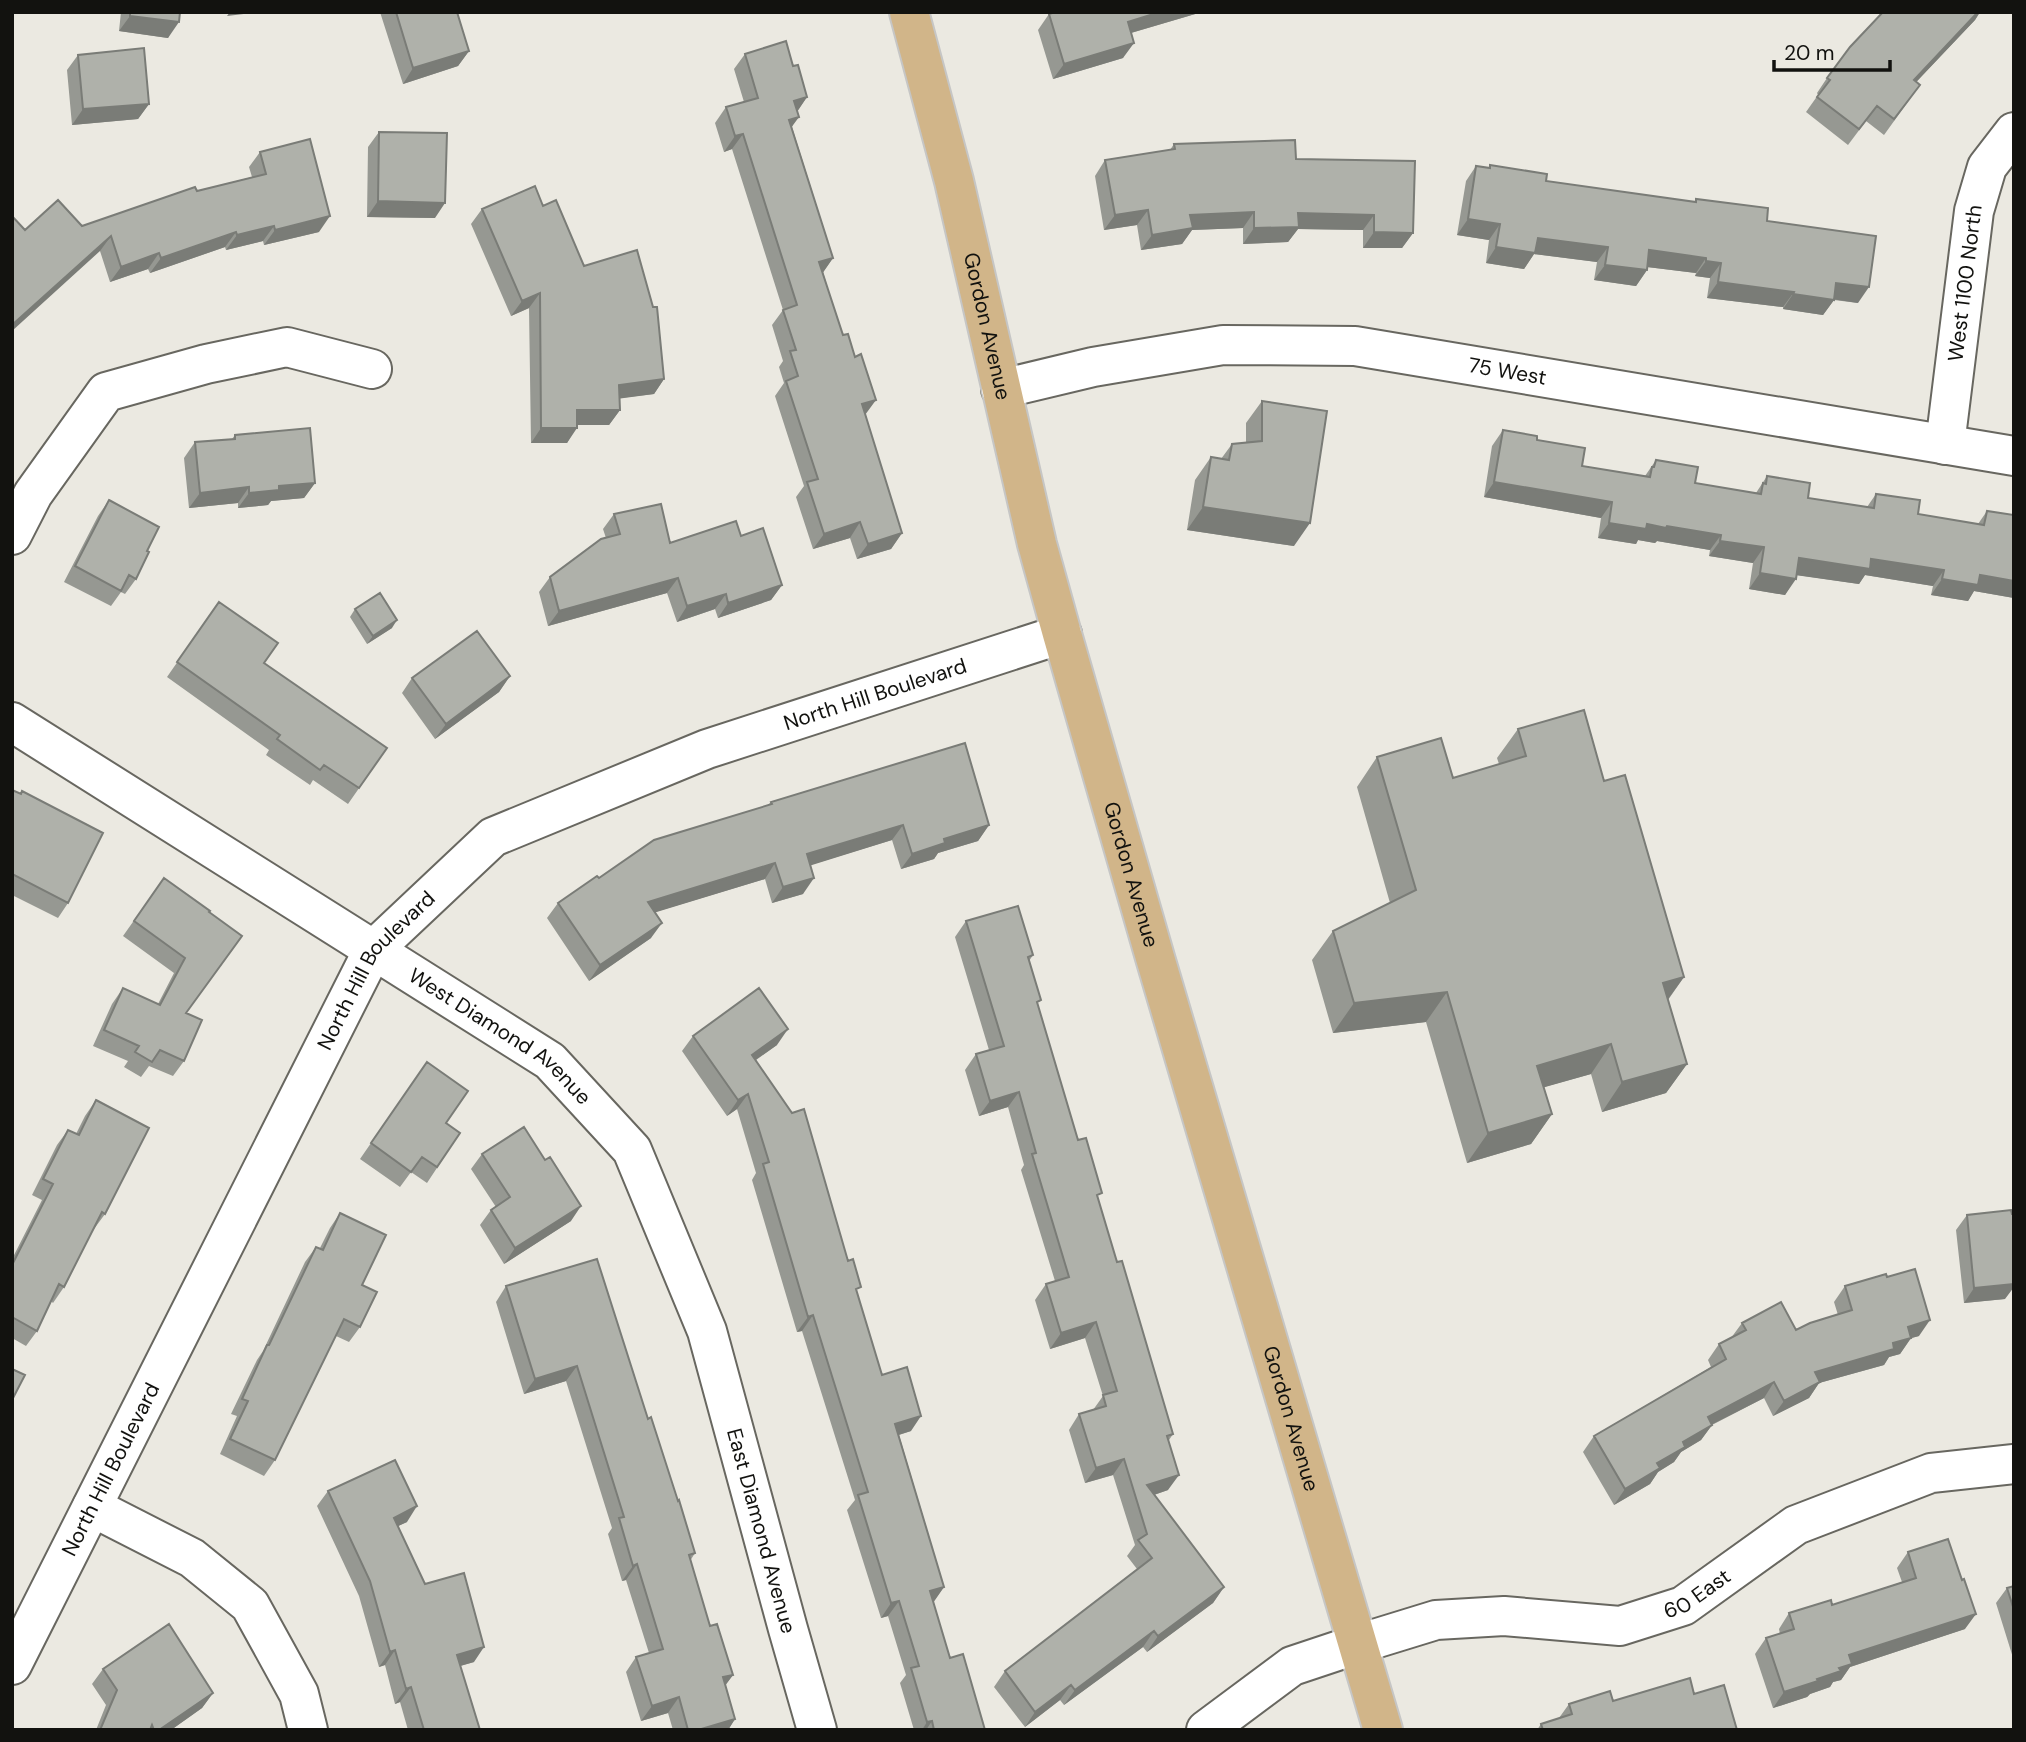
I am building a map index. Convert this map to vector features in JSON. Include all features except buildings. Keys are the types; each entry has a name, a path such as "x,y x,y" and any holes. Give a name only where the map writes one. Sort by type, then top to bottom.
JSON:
{"main road":[{"name":"Gordon Avenue","path":"908,12 951,169 1038,544 1062,634 1383,1730"}],"street":[{"name":"West 1100 North","path":"1945,445 1974,211 1987,167 2014,132"},
{"name":"75 West","path":"1002,389 1093,367 1223,345 1355,346 2014,456"},
{"path":"12,535 33,494 106,392 206,364 287,347 372,369"},
{"name":"North Hill Boulevard","path":"12,1665 373,950 493,837 708,749 1062,634"},
{"name":"West Diamond Avenue","path":"12,723 550,1060 632,1150 708,1331"},
{"name":"East Diamond Avenue","path":"708,1331 817,1730"},
{"name":"60 East","path":"1206,1730 1292,1666 1358,1644 1436,1620 1504,1616 1620,1626 1684,1606 1796,1525 1931,1473 2014,1464"},
{"path":"92,1507 192,1558 250,1605 299,1694 308,1730"}]}
